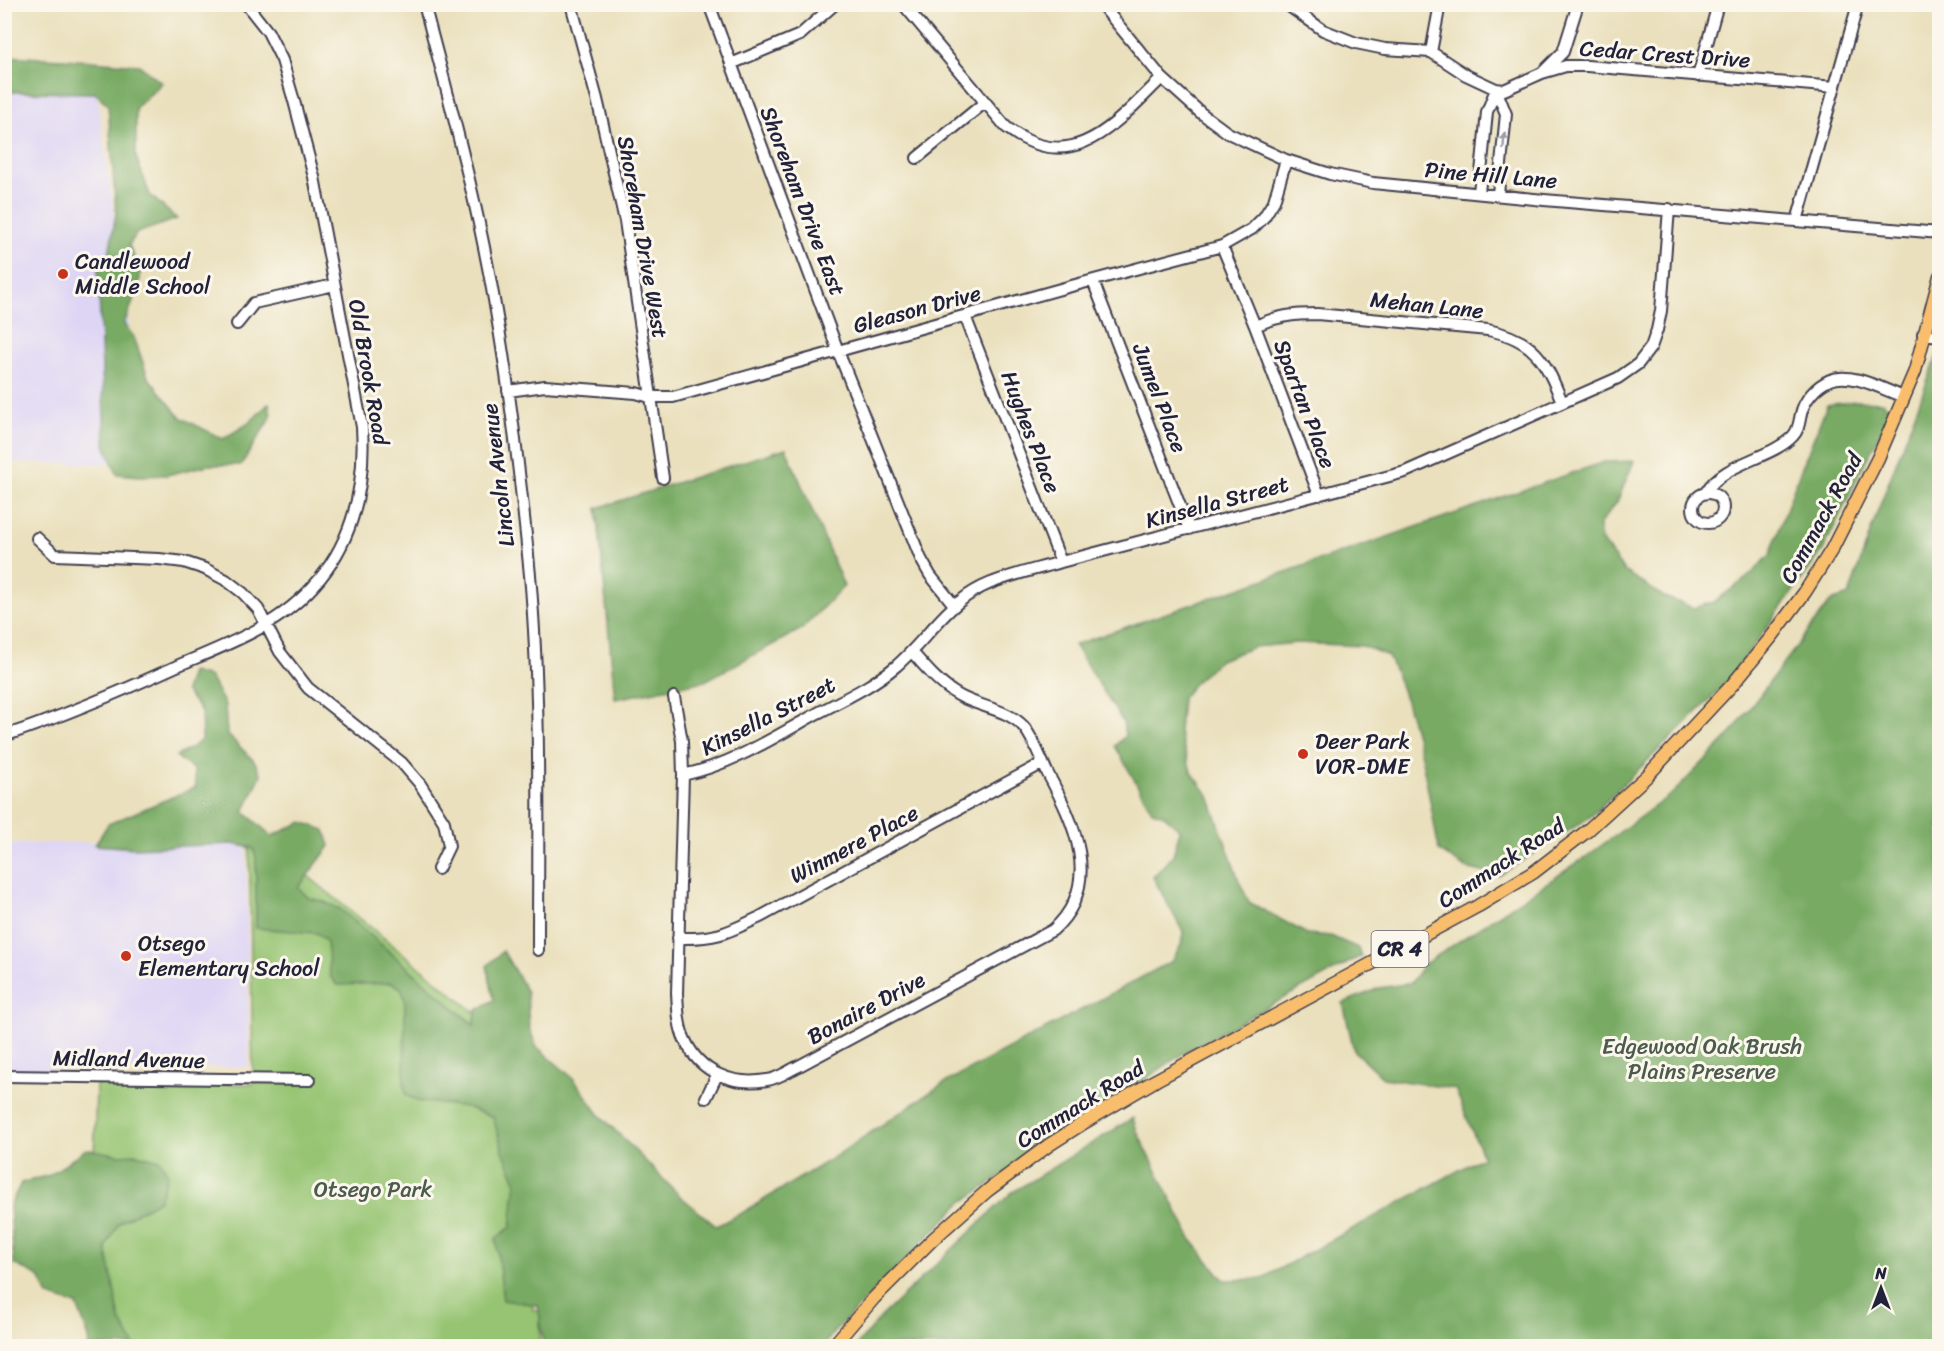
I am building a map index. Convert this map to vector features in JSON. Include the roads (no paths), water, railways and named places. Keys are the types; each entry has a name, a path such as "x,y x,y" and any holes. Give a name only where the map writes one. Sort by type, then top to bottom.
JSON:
{"main road":[{"name":"Commack Road","path":"833,1347 874,1298 932,1240 987,1191 1049,1146 1156,1080 1478,906 1534,872 1587,831 1647,776 1732,685 1805,591 1832,549 1863,490 1915,371 1940,276"}],"street":[{"name":"Old Brook Road","path":"4,736 46,722 117,693 267,624 301,599 330,565 343,543 359,498 364,455 362,427 314,177 282,60 268,32 246,4"},
{"name":"Lincoln Avenue","path":"424,4 482,234 518,462 530,587 537,723 538,950"},
{"name":"Shoreham Drive West","path":"571,4 597,99 625,221 663,478"},
{"name":"Shoreham Drive East","path":"709,4 838,351 921,559 930,575 954,605"},
{"path":"731,64 800,35 835,4"},
{"path":"903,4 1006,127 1021,139 1037,145 1058,148 1084,143 1105,131 1162,78"},
{"name":"Pine Hill Lane","path":"1101,4 1162,78 1201,113 1228,133 1286,160 1330,174 1373,183 1544,200 1940,232"},
{"path":"1286,4 1323,30 1356,43 1385,49 1431,52 1466,75 1496,89 1506,114 1498,194"},
{"path":"1431,52 1440,4"},
{"path":"1542,73 1563,52 1578,4"},
{"path":"1698,76 1718,4"},
{"path":"1797,221 1858,4"},
{"name":"Cedar Crest Drive","path":"1496,89 1504,90 1542,73 1566,66 1835,87"},
{"path":"1479,193 1486,112 1496,89"},
{"path":"918,158 984,103"},
{"name":"Gleason Drive","path":"508,391 545,386 636,393 650,397 674,397 1222,246 1252,229 1264,217 1274,201 1286,160"},
{"name":"Kinsella Street","path":"683,775 705,770 747,752 871,684 912,652 954,605 982,587 1060,562 1405,472 1618,378 1638,364 1651,347 1657,330 1661,311 1669,210"},
{"name":"Spartan Place","path":"1222,246 1319,495"},
{"name":"Jumel Place","path":"1093,280 1189,529"},
{"path":"237,324 254,303 334,285"},
{"name":"Mehan Lane","path":"1255,326 1272,318 1293,314 1317,314 1488,330 1505,334 1519,339 1544,363 1562,402"},
{"name":"Hughes Place","path":"966,316 1060,562"},
{"path":"1923,334 1940,336"},
{"path":"1706,492 1713,482 1795,435 1804,404 1809,397 1831,380 1846,378 1860,381 1904,397"},
{"path":"37,538 55,555 184,562 205,569 226,580 243,593 258,609 280,652 308,688 402,763 420,784 444,822 449,846 438,869"},
{"name":"Bonaire Drive","path":"717,1075 730,1080 749,1082 769,1080 808,1062 1053,930 1066,919 1075,903 1080,886 1082,865 1079,846 1059,794 1023,726 1012,718 958,696 933,677 912,652"},
{"path":"674,697 682,741 683,775 677,993 679,1019 685,1040 697,1057 717,1075 706,1098"},
{"name":"Winmere Place","path":"678,938 700,938 723,934 760,917 1043,764"},
{"name":"Midland Avenue","path":"4,1076 310,1080"}],"place":[{"name":"Candlewood Middle School","path":"63,274"},
{"name":"Deer Park VOR-DME","path":"1303,754"},
{"name":"Otsego Elementary School","path":"126,956"}],"park label":[{"name":"Edgewood Oak Brush Plains Preserve","path":"1702,1058"},
{"name":"Otsego Park","path":"373,1189"}]}
